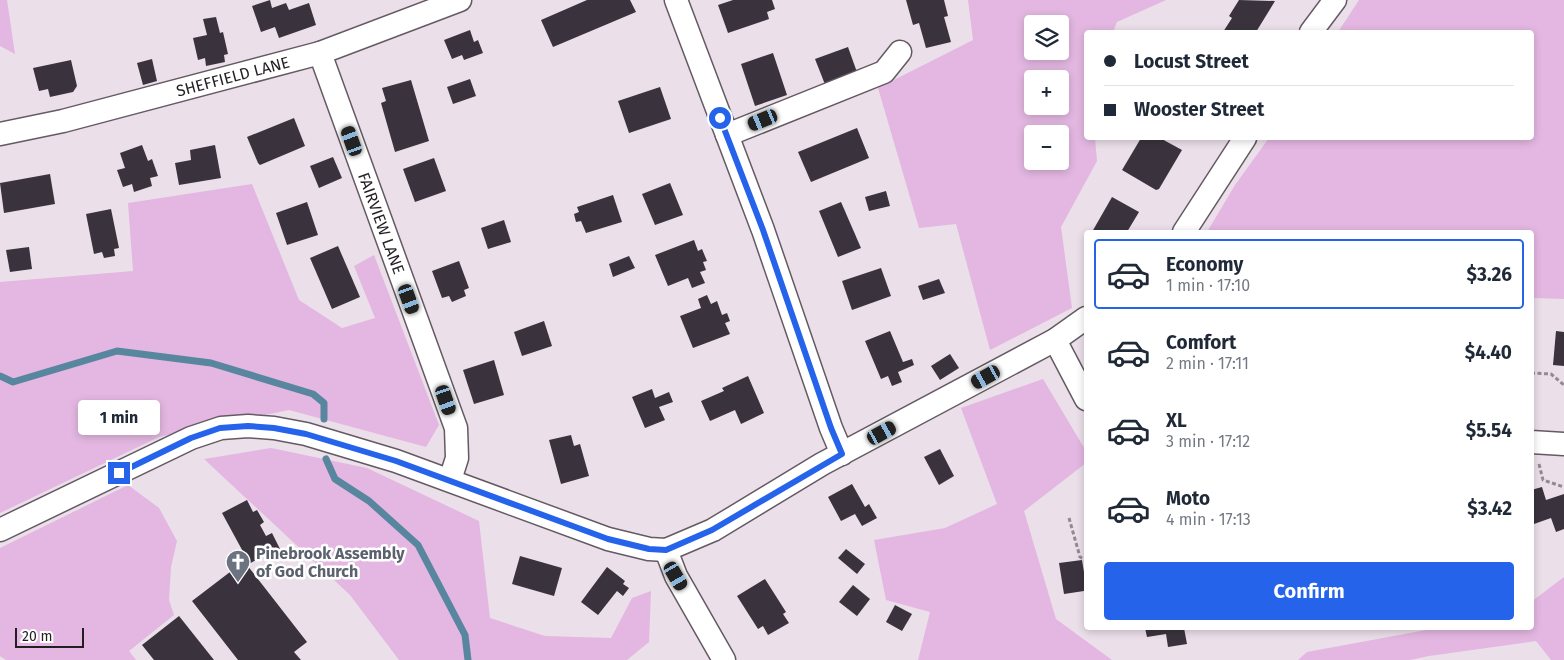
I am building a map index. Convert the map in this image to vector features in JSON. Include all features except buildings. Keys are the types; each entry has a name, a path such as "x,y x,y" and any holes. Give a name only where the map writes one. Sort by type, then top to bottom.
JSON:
{"street":[{"name":"SHEFFIELD LANE","path":"0,134 63,121 320,53 460,0"},
{"path":"676,0 763,230 831,428 842,454"},
{"path":"1312,30 1335,0"},
{"path":"727,135 884,72 900,52"},
{"name":"FAIRVIEW LANE","path":"320,53 456,428 457,458 450,480"},
{"path":"1185,230 1244,140"},
{"path":"0,530 191,438 220,428 257,426 306,434 396,461 608,539 649,549 666,550 712,530 842,454 1055,340 1084,319"},
{"path":"1055,340 1084,395"},
{"path":"1534,442 1564,444"},
{"path":"666,550 676,576 724,660"}],"path":[{"path":"1534,373 1551,374 1564,385"},
{"path":"1534,449 1543,480 1564,488"},
{"path":"1069,518 1080,557 1084,559"}],"shaded area":[{"path":"0,0 7,0 15,54 0,46"},
{"path":"968,0 1166,0 1117,22 1114,30 1084,30 1084,140 1095,140 1097,161 1061,227 1072,308 990,350 956,224 919,228 878,88 973,40"},
{"path":"1359,0 1564,0 1564,299 1534,298 1534,230 1208,230 1235,185 1268,140 1534,140 1534,30 1339,30"},
{"path":"252,184 299,300 342,328 375,318 354,266 374,255 439,425 426,447 289,410 159,437 0,513 0,282 133,271 128,203"},
{"path":"1043,379 1084,448 1084,465 1024,511 1056,619 1112,660 918,660 930,612 886,600 874,540 945,528 997,504 961,408"},
{"path":"271,448 367,468 479,521 490,618 545,636 611,638 632,598 651,591 649,642 627,660 399,660 350,595 204,459"},
{"path":"128,485 159,508 177,541 171,567 169,600 174,615 129,651 136,660 6,660 0,656 0,548"},
{"path":"1564,577 1564,660 1551,660 1536,641 1410,660 1298,660 1307,652 1426,630 1534,630 1534,600"}],"waterway":[{"path":"0,376 13,382 117,351 211,363 313,394 324,403 324,419"},
{"path":"326,459 335,479 369,501 418,545 465,635 468,660"}],"place":[{"name":"Pinebrook Assembly of God Church","path":"238,583"}],"route":[{"path":"119,473 191,438 220,428 248,426 274,428 306,434 396,461 608,539 649,549 666,550 712,530 842,454 831,428 763,230 720,118"}]}
